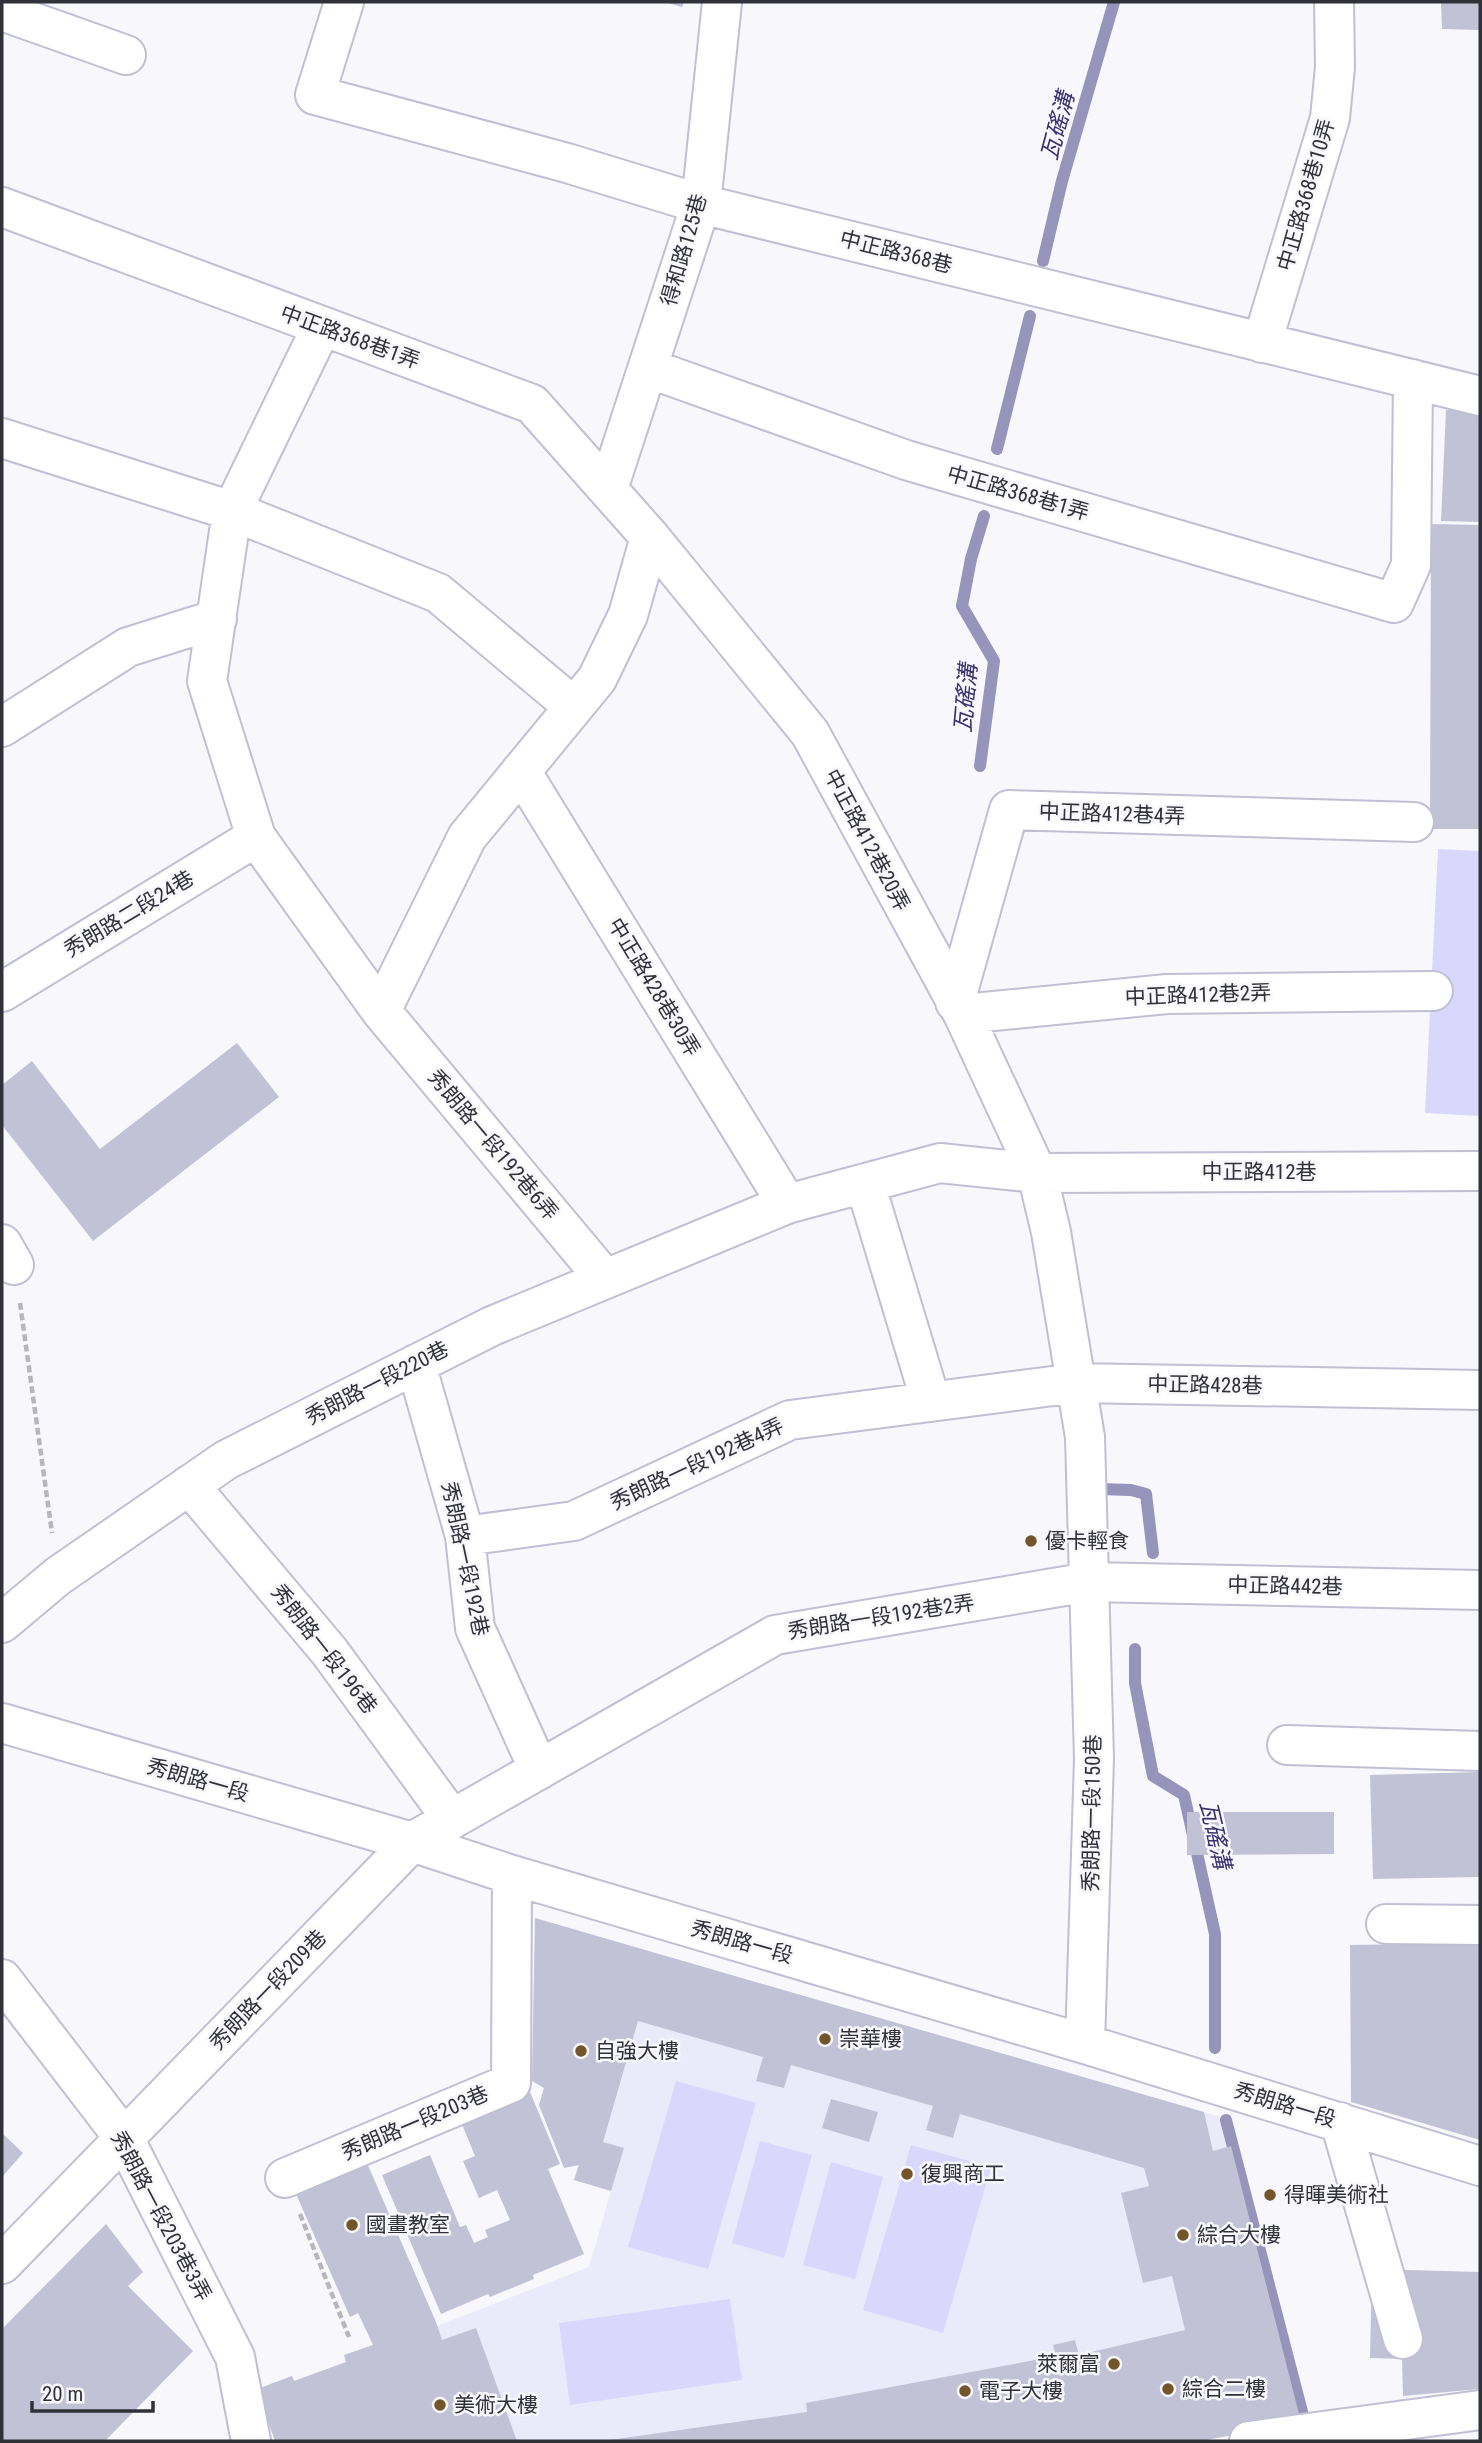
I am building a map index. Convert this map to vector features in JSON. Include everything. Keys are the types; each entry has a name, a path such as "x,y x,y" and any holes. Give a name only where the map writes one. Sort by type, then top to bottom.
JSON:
{"street":[{"name":"中正路368巷","path":"344,2 315,95 567,163 701,204 1480,396"},
{"name":"得和路125巷","path":"608,489 701,204 722,2"},
{"name":"中正路368巷10弄","path":"1262,343 1330,118 1335,67 1334,2"},
{"path":"2,11 126,55"},
{"name":"中正路368巷1弄","path":"2,207 532,404 650,537"},
{"name":"秀朗路一段192巷6弄","path":"322,326 232,511 207,681 256,837 381,1011 606,1279"},
{"name":"中正路368巷1弄","path":"648,368 906,460 1394,603 1410,565 1413,379"},
{"path":"2,438 232,511 438,593 574,707"},
{"path":"381,1011 467,837 597,679 628,615 650,537"},
{"name":"中正路412巷20弄","path":"650,537 810,733 959,1008 1037,1173 1051,1233 1076,1383"},
{"path":"2,727 128,647 216,619"},
{"name":"中正路428巷30弄","path":"521,771 787,1204"},
{"name":"中正路412巷4弄","path":"959,1008 1009,810 1414,822"},
{"name":"秀朗路二段24巷","path":"2,992 256,837"},
{"name":"中正路412巷2弄","path":"959,1008 1167,993 1433,990"},
{"name":"中正路412巷","path":"865,1183 940,1163 1037,1173 1480,1171"},
{"path":"865,1183 931,1402"},
{"name":"秀朗路一段220巷","path":"2,1623 58,1576 226,1460 492,1326 787,1204 865,1183"},
{"name":"秀朗路一段192巷","path":"416,1364 465,1536 475,1628 539,1770"},
{"name":"中正路428巷","path":"931,1402 1076,1383 1480,1390"},
{"name":"秀朗路一段150巷","path":"1076,1383 1085,1437 1094,1759 1085,2044"},
{"name":"秀朗路一段192巷4弄","path":"465,1536 574,1521 790,1420 931,1402"},
{"name":"秀朗路一段196巷","path":"189,1485 329,1651 452,1819"},
{"name":"中正路442巷","path":"1089,1582 1480,1590"},
{"name":"秀朗路一段192巷2弄","path":"539,1770 775,1634 1089,1582"},
{"name":"秀朗路一段","path":"2,1723 412,1842 512,1875 1085,2044 1480,2166"},
{"path":"1286,1745 1480,1751"},
{"path":"412,1842 539,1770"},
{"name":"秀朗路一段209巷","path":"2,2264 412,1842"},
{"name":"秀朗路一段203巷","path":"285,2178 511,2083 512,1875"},
{"path":"1386,1924 1480,1925"},
{"name":"秀朗路一段203巷3弄","path":"2,1979 124,2138 234,2357 251,2441"},
{"path":"1340,2122 1403,2339"},
{"path":"1267,2440 1480,2410"}],"path":[{"path":"8,1255 58,1576"},
{"path":"285,2178 349,2337"}],"shaded area":[{"path":"1438,849 1480,851 1480,1116 1425,1113"},
{"name":"復興商工","path":"535,1918 1224,2118 1301,2422 1201,2441 275,2441 259,2396 260,2388 292,2376 294,2381 346,2363 344,2355 435,2322 437,2326 589,2267 611,2191 574,2180 578,2165 564,2168 539,2105 544,2088 532,2081"},
{"path":"676,2081 756,2103 708,2269 628,2247"},
{"path":"760,2141 812,2155 784,2258 732,2243"},
{"path":"911,2145 991,2167 943,2333 863,2310"},
{"path":"831,2162 883,2177 855,2279 803,2265"},
{"path":"730,2299 742,2380 570,2405 559,2323"}],"building":[{"path":"664,2 684,2 682,7"},
{"path":"1441,2 1480,2 1480,30 1442,29"},
{"path":"1446,410 1480,410 1480,522 1441,521"},
{"path":"1431,524 1480,525 1480,829 1430,829"},
{"path":"237,1043 279,1097 93,1241 2,1125 2,1085 32,1061 100,1149"},
{"path":"1480,1772 1480,1877 1373,1879 1370,1775"},
{"path":"1187,1812 1334,1812 1334,1854 1187,1855"},
{"path":"535,1918 1204,2112 1213,2151 1231,2146 1301,2422 1201,2441 603,2441 807,2412 806,2403 1056,2356 1053,2345 1075,2340 1079,2355 1185,2330 1172,2276 1143,2283 1121,2193 1149,2186 1144,2168 960,2114 953,2138 926,2130 933,2106 791,2065 784,2088 756,2081 763,2057 638,2021 603,2142 624,2148 611,2191 574,2180 579,2165 564,2168 539,2105 544,2088 532,2081"},
{"path":"1480,1943 1480,2140 1351,2102 1350,1945"},
{"path":"530,2092 560,2164 548,2169 584,2254 533,2275 534,2279 490,2297 488,2294 441,2314 382,2175 430,2155 460,2227 466,2225 474,2243 488,2237 485,2230 510,2220 497,2190 479,2198 463,2161 475,2156 461,2122"},
{"path":"831,2099 878,2112 869,2142 822,2128"},
{"path":"2,2133 23,2153 2,2177"},
{"path":"367,2163 442,2340 476,2328 517,2441 275,2441 259,2396 260,2388 292,2376 294,2381 346,2362 344,2355 373,2345 358,2313 350,2317 296,2194"},
{"path":"106,2224 143,2272 128,2286 193,2351 105,2441 2,2441 2,2329"},
{"path":"1372,2269 1480,2272 1480,2389 1403,2396 1402,2359 1370,2358"}],"waterway":[{"name":"瓦磘溝","path":"1043,261 1062,181 1114,2"},
{"name":"瓦磘溝","path":"997,449 1030,316"},
{"name":"瓦磘溝","path":"980,766 994,661 962,606 971,559 984,516"},
{"name":"瓦磘溝","path":"1098,1489 1131,1490 1146,1494 1153,1553"},
{"name":"瓦磘溝","path":"1135,1649 1135,1683 1153,1776 1184,1795 1215,1934 1215,2048"},
{"name":"瓦磘溝","path":"1226,2120 1306,2427"}],"place":[{"name":"優卡輕食","path":"1031,1541"},
{"name":"崇華樓","path":"825,2039"},
{"name":"自強大樓","path":"581,2051"},
{"name":"復興商工","path":"907,2174"},
{"name":"得暉美術社","path":"1270,2195"},
{"name":"國畫教室","path":"352,2225"},
{"name":"綜合大樓","path":"1183,2235"},
{"name":"萊爾富","path":"1114,2364"},
{"name":"綜合二樓","path":"1168,2389"},
{"name":"電子大樓","path":"965,2391"},
{"name":"美術大樓","path":"440,2405"}]}
